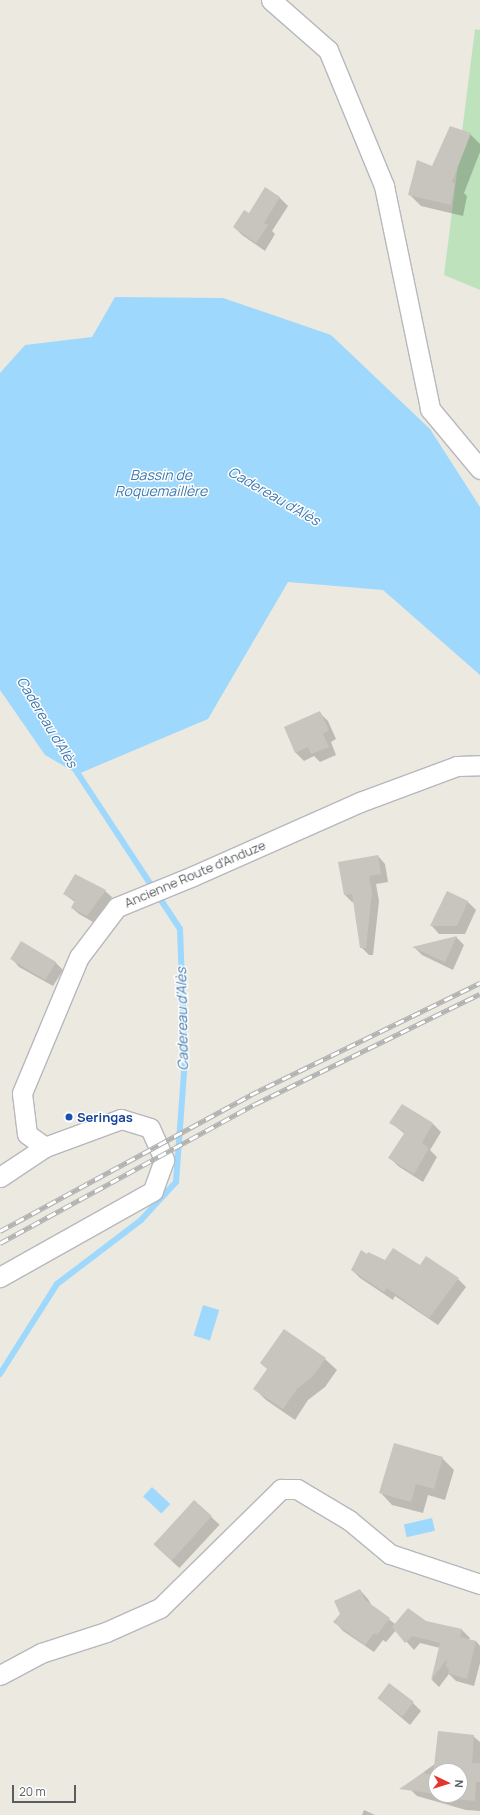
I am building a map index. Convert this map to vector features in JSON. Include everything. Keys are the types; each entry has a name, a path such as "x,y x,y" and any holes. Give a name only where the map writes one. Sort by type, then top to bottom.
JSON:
{"street":[{"path":"271,0 328,50 384,186 430,409 480,469"},
{"name":"Ancienne Route d'Anduze","path":"45,1147 27,1134 22,1093 79,957 117,907 193,876 360,802 457,766 480,765"},
{"path":"0,1177 45,1147 121,1119 150,1128 164,1160 153,1191 0,1276"},
{"path":"0,1675 41,1653 106,1632 160,1608 281,1489 297,1489 349,1520 390,1554 480,1584"}],"green space":[{"path":"475,29 480,30 480,290 444,275"}],"water":[{"name":"Bassin de Roquemaillère","path":"115,297 223,298 331,335 430,429 480,507 480,675 383,590 288,582 208,719 78,774 45,755 0,690 0,373 25,345 92,337"},
{"path":"203,1305 219,1310 210,1341 194,1336"},
{"path":"152,1487 170,1504 161,1514 143,1497"},
{"path":"432,1518 435,1531 407,1537 404,1525"}],"building":[{"path":"450,126 471,133 452,182 455,183 451,205 408,195 417,160 432,166"},
{"path":"265,187 280,197 264,223 268,225 256,243 233,227 244,210 249,213"},
{"path":"320,711 329,730 323,734 329,747 311,754 308,747 295,753 284,727"},
{"path":"378,855 381,874 369,876 372,893 366,948 360,948 352,894 344,895 338,862"},
{"path":"75,874 106,890 87,916 71,908 75,900 63,894"},
{"path":"447,891 468,901 457,926 430,926"},
{"path":"457,936 445,962 412,947"},
{"path":"21,941 56,962 45,980 10,959"},
{"path":"402,1104 433,1123 422,1143 429,1148 414,1174 388,1158 405,1132 389,1123"},
{"path":"393,1248 420,1265 426,1256 459,1278 429,1318 387,1288 384,1292 351,1270 361,1250 367,1254 368,1252 385,1260"},
{"path":"284,1329 326,1358 313,1376 297,1389 283,1409 253,1389 267,1369 260,1363"},
{"path":"394,1443 443,1457 434,1489 416,1484 411,1502 379,1493"},
{"path":"194,1500 212,1516 172,1561 154,1545"},
{"path":"360,1589 365,1600 390,1618 377,1635 374,1633 365,1645 333,1622 340,1614 334,1601"},
{"path":"408,1608 426,1621 462,1629 460,1637 476,1641 467,1679 448,1673 449,1668 446,1667 447,1659 431,1680 440,1643 412,1636 405,1643 392,1627"},
{"path":"389,1683 414,1702 402,1717 378,1698"},
{"path":"438,1731 474,1735 472,1763 480,1763 480,1782 476,1782 475,1801 468,1800 468,1763 434,1763"},
{"path":"423,1773 428,1774 428,1793 399,1789"}],"waterway":[{"name":"Cadereau d'Alès","path":"0,1374 57,1284 141,1220 176,1182 185,1060 180,929 75,769"}],"railway":[{"path":"0,1231 250,1095 480,983"},
{"path":"0,1243 255,1104 480,994"}],"place":[{"name":"Seringas","path":"69,1117"}]}
